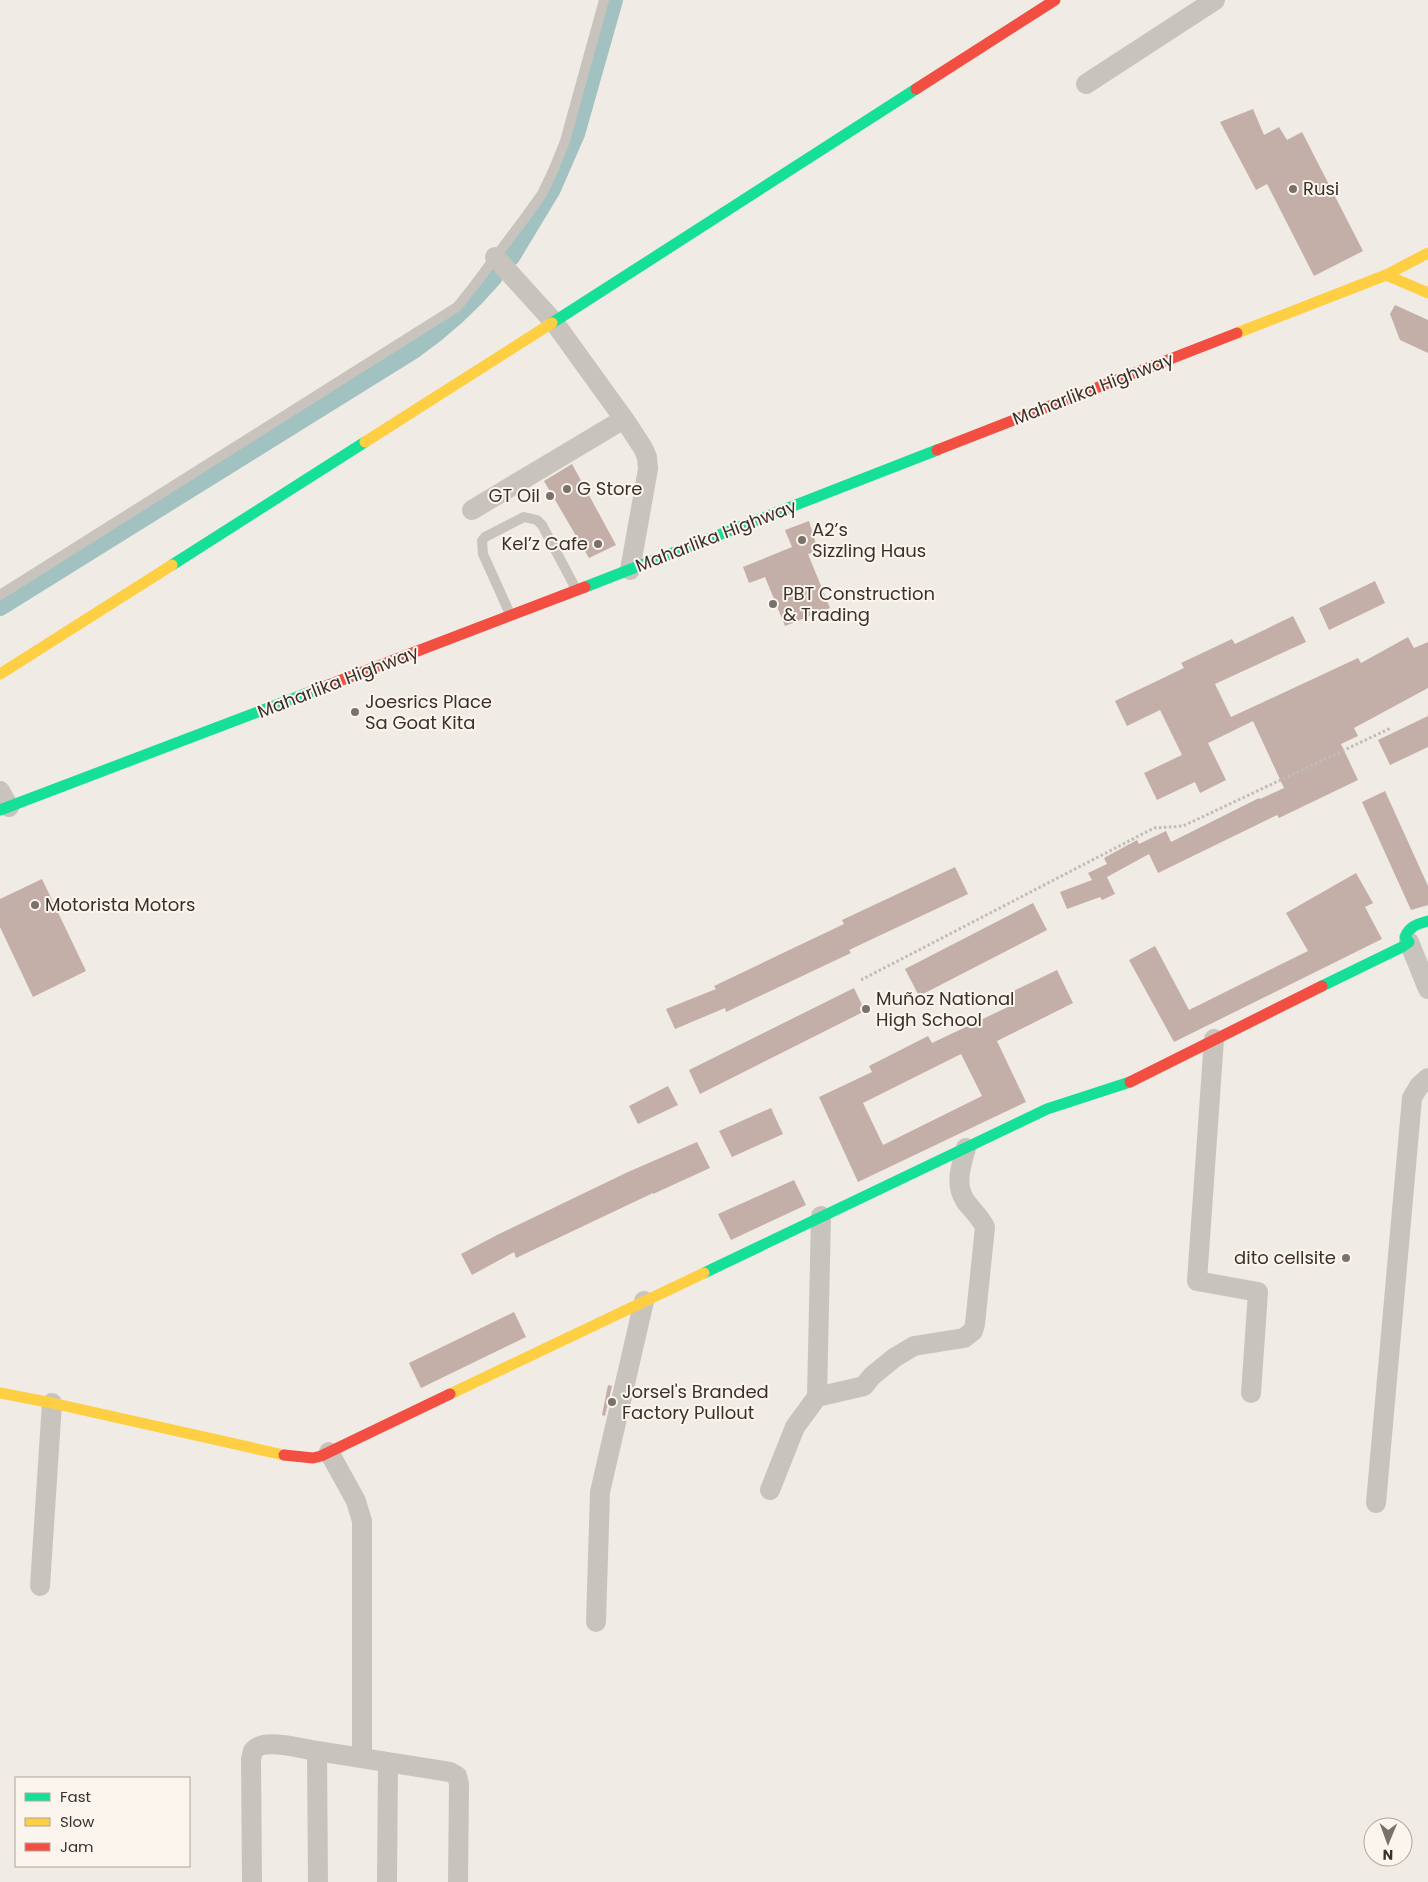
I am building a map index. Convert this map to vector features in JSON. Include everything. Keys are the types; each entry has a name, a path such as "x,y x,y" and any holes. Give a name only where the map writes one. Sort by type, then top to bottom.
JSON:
{"main road":[{"path":"0,674 554,322 1055,0"},
{"name":"Maharlika Highway","path":"3,803 630,570 1386,275 1428,253"},
{"path":"1386,275 1428,293"},
{"path":"0,1393 293,1457 313,1458 1047,1109 1134,1081 1409,942 1405,937 1410,928 1428,921"}],"street":[{"path":"1086,84 1215,0"},
{"path":"495,257 554,322 624,419 647,457 648,469 630,570"},
{"path":"472,510 624,419"},
{"path":"1409,942 1428,989"},
{"path":"1214,1039 1197,1281 1258,1292 1251,1393"},
{"path":"1376,1503 1412,1098 1418,1086 1428,1078"},
{"path":"817,1397 864,1386 872,1376 894,1358 914,1346 964,1338 973,1331 985,1227 980,1217 965,1201 958,1187 966,1148"},
{"path":"770,1490 795,1427 817,1397 821,1216"},
{"path":"596,1622 600,1492 644,1301"},
{"path":"40,1586 52,1403"},
{"path":"329,1452 356,1500 362,1521 362,1758"},
{"path":"252,1882 251,1759 253,1751 261,1744 450,1772 456,1776 459,1784 458,1882"},
{"path":"317,1751 318,1882"},
{"path":"388,1762 388,1882"}],"lane":[{"path":"0,595 448,313 464,299 542,194 554,171 572,118 604,0"},
{"path":"510,616 483,554 482,541 485,537 524,517 537,520 542,525 577,590"}],"path":[{"path":"861,980 1154,828 1183,826 1391,728"}],"building":[{"path":"1253,109 1264,135 1279,127 1287,140 1302,132 1363,251 1314,276 1267,184 1256,190 1220,122"},
{"path":"1395,305 1428,320 1428,353 1400,340 1390,314"},
{"path":"572,464 616,545 589,558 544,481"},
{"path":"809,521 818,551 808,554 830,608 785,626 765,577 749,583 743,567 792,547 785,530"},
{"path":"1375,581 1385,603 1329,630 1319,608"},
{"path":"1293,616 1306,642 1215,684 1231,717 1358,658 1361,663 1408,637 1414,648 1428,642 1428,688 1354,728 1358,736 1341,744 1358,780 1279,818 1277,815 1158,873 1149,854 1107,877 1115,894 1102,900 1100,897 1067,909 1060,892 1092,880 1088,873 1107,864 1104,858 1137,840 1139,844 1166,831 1171,842 1259,798 1284,788 1253,721 1208,743 1226,780 1200,793 1195,782 1157,800 1144,773 1182,755 1160,710 1127,726 1115,701 1184,668 1181,663 1232,639 1235,644"},
{"path":"1428,716 1428,747 1390,765 1378,740"},
{"path":"1385,791 1428,886 1428,905 1411,910 1362,802"},
{"path":"955,867 968,894 849,950 851,953 726,1012 725,1008 675,1029 666,1009 716,989 714,986 844,924 842,920"},
{"path":"1356,873 1373,903 1365,907 1382,939 1174,1042 1129,960 1155,946 1189,1010 1308,951 1286,913"},
{"path":"42,879 86,971 33,997 0,927 0,899"},
{"path":"1033,903 1047,930 919,996 905,969"},
{"path":"1057,970 1073,1003 997,1041 1026,1102 858,1182 819,1097 872,1072 869,1066 928,1036 932,1043 1008,1007 1003,996","holes":["961,1054 982,1096 883,1145 863,1103"]},
{"path":"854,988 865,1011 700,1094 689,1070"},
{"path":"668,1086 678,1105 638,1124 629,1106"},
{"path":"771,1108 783,1134 732,1157 719,1131"},
{"path":"697,1142 710,1168 516,1258 514,1252 472,1275 461,1254 628,1172"},
{"path":"794,1180 806,1205 731,1240 718,1214"},
{"path":"514,1312 526,1337 421,1388 409,1363"},
{"path":"608,1385 612,1386 605,1416 602,1415"}],"waterway":[{"path":"511,257 552,189 576,134 614,0"},
{"path":"0,607 415,349 457,316 494,277"}],"traffic: fast":[{"path":"552,323 916,89"},
{"path":"172,565 365,442"},
{"path":"585,587 937,450"},
{"path":"0,810 326,686"},
{"path":"1322,986 1402,947 1409,942 1405,937 1409,930 1428,921"},
{"path":"704,1273 1047,1109 1130,1082"}],"traffic: slow":[{"path":"1237,333 1386,275 1428,253"},
{"path":"1386,275 1428,293"},
{"path":"365,442 552,323"},
{"path":"0,674 172,565"},
{"path":"450,1394 704,1273"},
{"path":"0,1393 284,1455"}],"traffic: jam":[{"path":"916,89 1055,0"},
{"path":"937,450 1237,333"},
{"path":"326,686 585,587"},
{"path":"1130,1082 1322,986"},
{"path":"284,1455 313,1458 321,1456 450,1394"}],"place":[{"name":"Rusi","path":"1293,189"},
{"name":"G Store","path":"567,489"},
{"name":"GT Oil","path":"550,496"},
{"name":"A2’s Sizzling Haus","path":"802,540"},
{"name":"Kel’z Cafe","path":"598,544"},
{"name":"PBT Construction & Trading","path":"773,604"},
{"name":"Joesrics Place Sa Goat Kita","path":"355,712"},
{"name":"Motorista Motors","path":"35,905"},
{"name":"Muñoz National High School","path":"866,1009"},
{"name":"dito cellsite","path":"1346,1258"},
{"name":"Jorsel's Branded Factory Pullout","path":"612,1402"}]}
